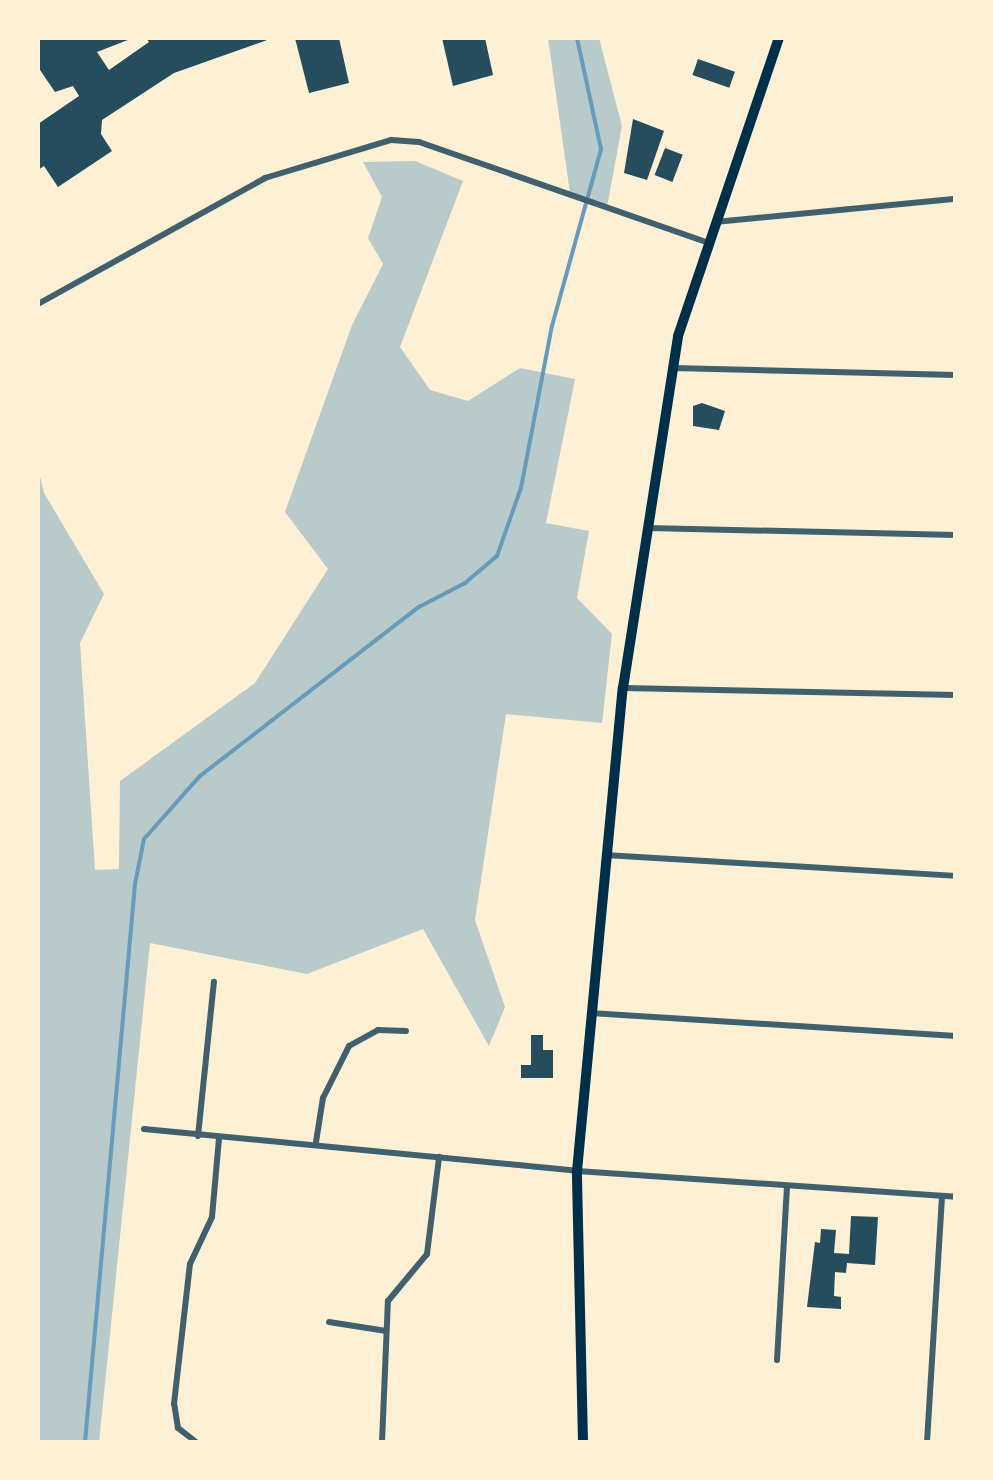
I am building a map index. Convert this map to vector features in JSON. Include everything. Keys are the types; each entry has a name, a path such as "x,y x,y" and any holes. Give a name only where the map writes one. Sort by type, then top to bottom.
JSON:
{"main road":[{"path":"583,1442 576,1171 623,688 672,368 706,242 779,38"}],"street":[{"path":"38,304 265,178 391,140 418,142 706,242"},
{"path":"714,222 956,199"},
{"path":"672,368 956,375"},
{"path":"646,528 956,535"},
{"path":"623,688 956,695"},
{"path":"604,854 956,876"},
{"path":"198,1136 214,982"},
{"path":"589,1013 956,1036"},
{"path":"316,1142 323,1098 349,1046 378,1030 406,1031"},
{"path":"144,1129 218,1138 316,1142 576,1171 956,1196"},
{"path":"196,1442 178,1428 174,1404 190,1264 212,1217 218,1138"},
{"path":"382,1442 391,1293 431,1244 438,1157"},
{"path":"776,1360 787,1186"},
{"path":"927,1442 942,1196"},
{"path":"328,1322 386,1331"}],"shaded area":[{"path":"548,38 599,38 622,126 607,207 570,193"},
{"path":"415,161 463,181 400,347 430,390 468,401 520,368 575,379 546,523 589,531 577,598 612,634 602,723 506,714 475,920 505,1007 489,1046 423,929 307,974 150,943 99,1442 38,1442 38,468 44,493 104,594 80,643 95,870 119,869 120,781 255,683 328,569 285,512 352,325 383,264 368,238 382,197 363,162"}],"building":[{"path":"38,38 133,38 97,52 109,70 149,42 146,38 270,39 174,73 102,120 101,134 112,151 58,187 44,166 38,170 38,124 79,96 73,86 55,92 38,67"},
{"path":"295,38 339,38 349,83 309,93"},
{"path":"442,38 485,38 493,75 453,86"},
{"path":"698,59 735,72 729,88 692,75"},
{"path":"633,119 664,131 647,180 624,173"},
{"path":"665,148 683,155 672,182 655,175"},
{"path":"702,403 725,411 719,430 693,426 693,406"},
{"path":"531,1035 543,1035 543,1050 553,1050 553,1078 521,1078 521,1065 531,1065"},
{"path":"851,1216 878,1217 875,1265 847,1263 846,1273 835,1272 834,1296 841,1297 841,1309 807,1307 815,1242 820,1243 821,1229 836,1230 834,1253 849,1254"}],"waterway":[{"path":"85,1442 135,884 144,839 200,776 419,607 465,583 497,556 521,488 552,326 601,149 577,38"}]}
